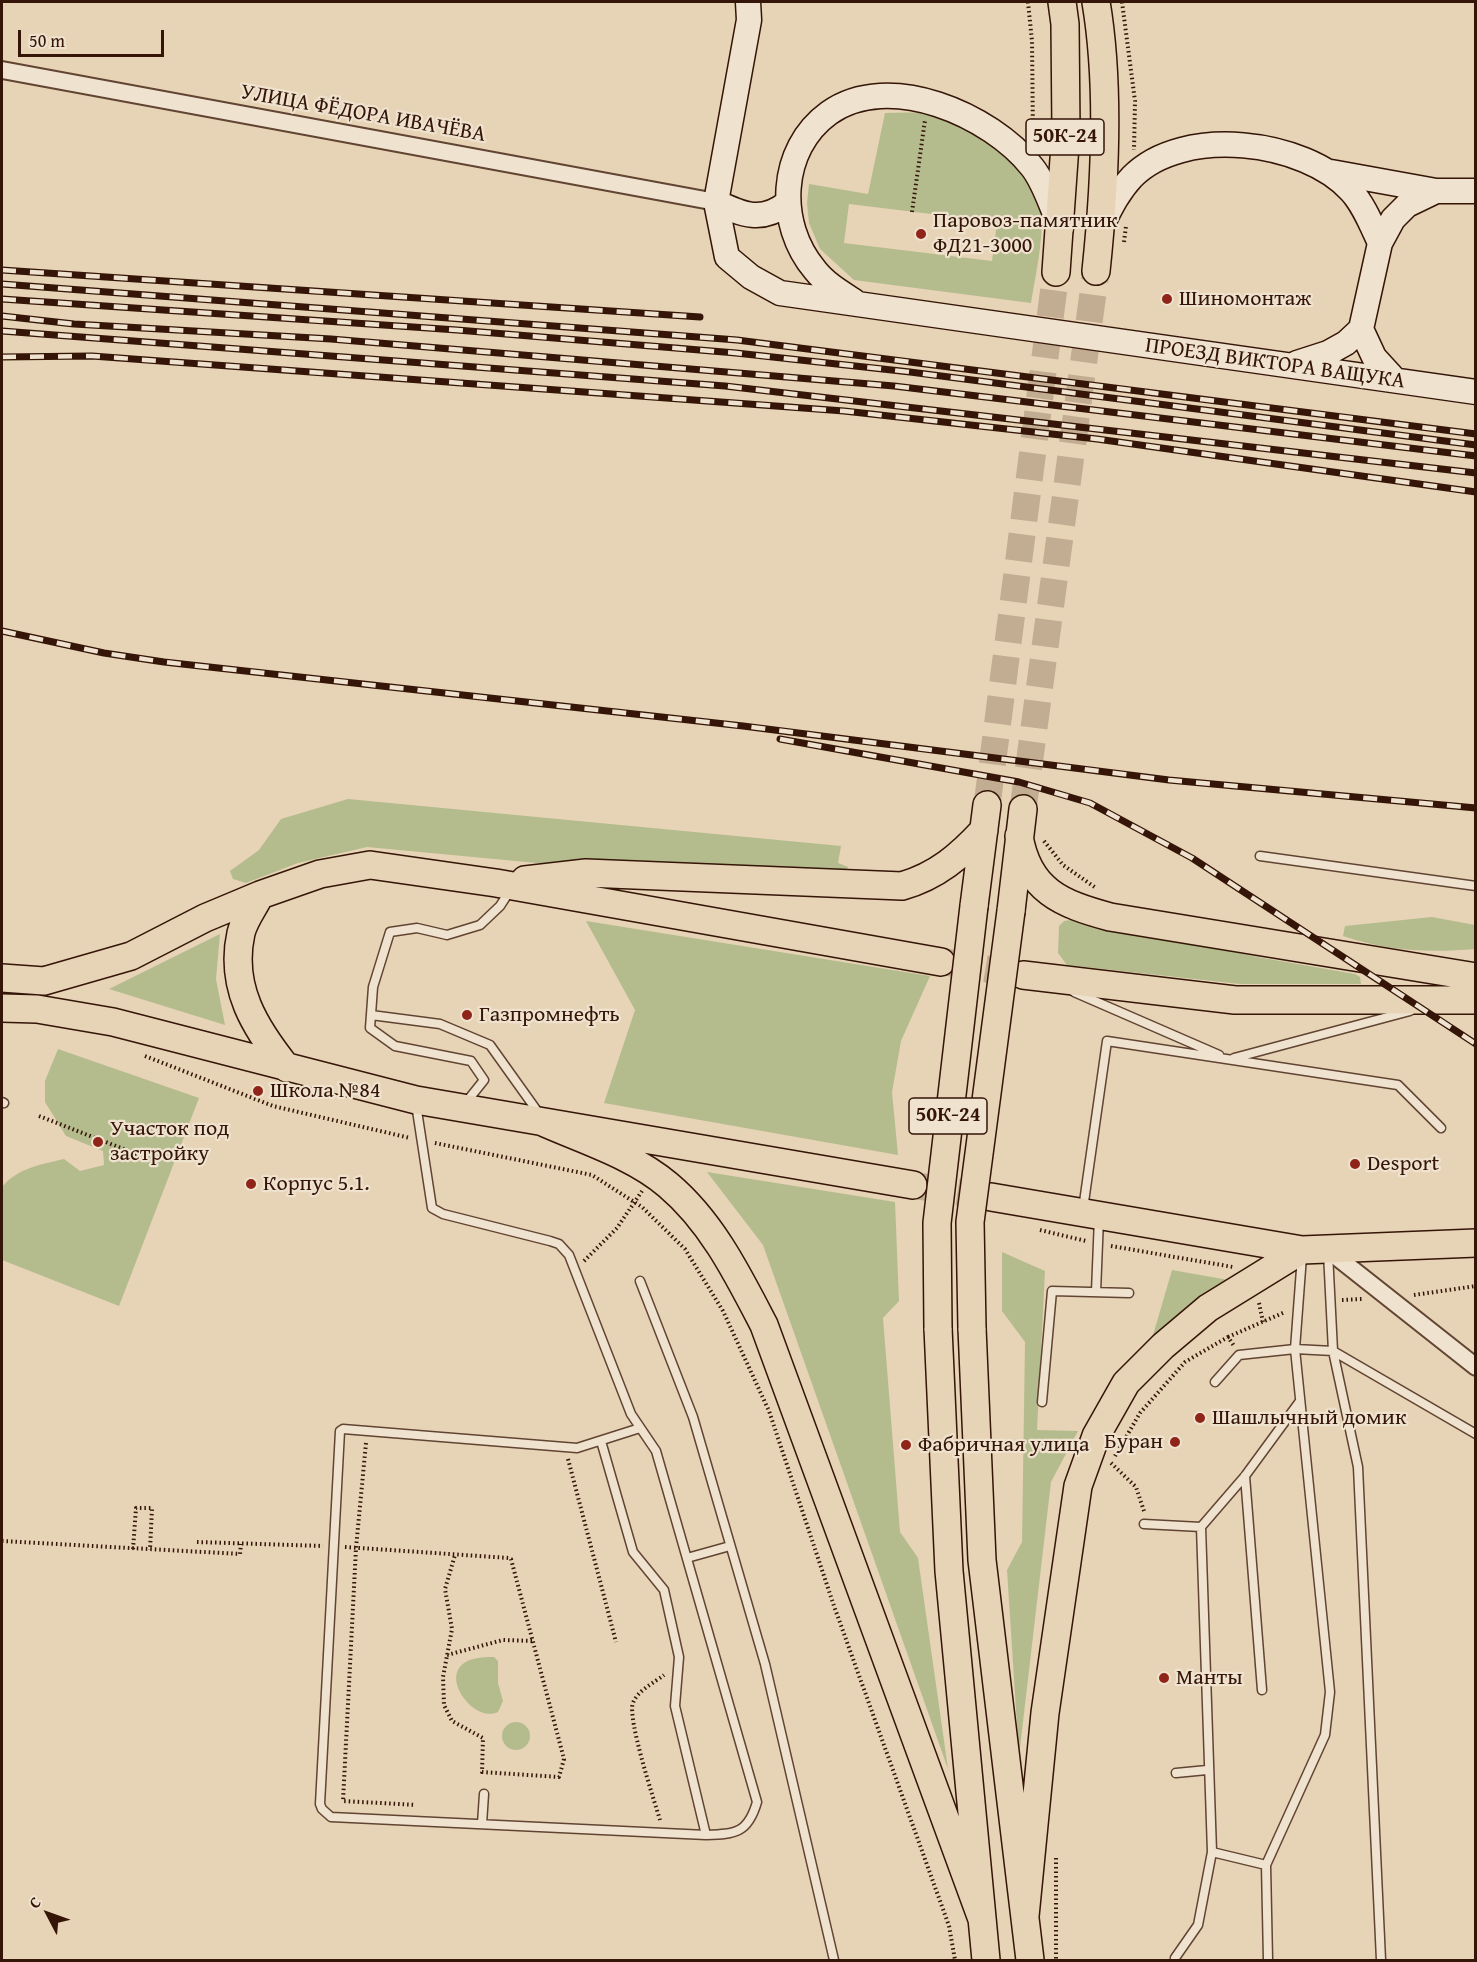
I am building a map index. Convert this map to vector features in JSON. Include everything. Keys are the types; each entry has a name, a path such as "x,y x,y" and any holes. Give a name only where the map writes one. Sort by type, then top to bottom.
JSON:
{"main road":[{"name":"50К-24","path":"1056,273 1061,229 1066,131 1065,24 1062,2"},
{"name":"50К-24","path":"1096,2 1101,30 1104,144 1096,271"},
{"path":"1023,809 1019,836 1026,862 1056,898 1071,906 1110,917 1476,977"},
{"name":"50К-24","path":"504,885 586,873 902,886 934,874 962,853 985,817 938,1223 938,1328 949,1571 982,1919"},
{"name":"50К-24","path":"1019,836 970,1222 982,1560 1024,1916"},
{"path":"2,978 44,981 130,956 205,918 260,895 320,874 370,865 504,885 941,962"},
{"path":"260,895 242,931 237,968 246,1009 266,1042 287,1068"},
{"path":"1032,976 1235,1000 1463,1000"},
{"path":"2,1008 38,1009 113,1022 416,1100 913,1185"},
{"path":"545,1123 636,1164 667,1184 691,1206 733,1264 764,1325 982,1919 986,1960"},
{"path":"991,1197 1315,1250 1476,1243"},
{"path":"1030,1960 1024,1916 1045,1713 1078,1486 1096,1436 1126,1383 1162,1346 1208,1308 1315,1250"}],"street":[{"path":"748,2 749,20 716,202 743,215 774,214 788,203"},
{"name":"УЛИЦА ФЁДОРА ИВАЧЁВА","path":"2,70 716,202"},
{"path":"861,306 815,272 802,253 794,234 788,203 790,174 799,147 815,125 831,112 856,100 893,97 928,102 968,115 1005,139 1033,168 1061,229"},
{"path":"1100,228 1115,198 1133,176 1158,159 1181,150 1206,145 1265,148 1299,158 1329,171 1436,191 1476,191"},
{"path":"1329,171 1352,191 1380,243"},
{"path":"1289,365 1328,353 1346,343 1361,329 1380,243 1393,219 1407,205 1436,191"},
{"name":"ПРОЕЗД ВИКТОРА ВАЩУКА","path":"716,202 727,257 752,277 780,293 1476,392"},
{"path":"1361,329 1374,357 1395,380"},
{"path":"1315,1250 1391,1298 1440,1341 1476,1366"}],"lane":[{"path":"1260,856 1476,886"},
{"path":"461,1108 484,1080 471,1061 395,1046 370,1028 373,987 390,932 417,928 447,935 480,925 500,906 504,885"},
{"path":"1032,976 1229,1060 1463,1000"},
{"path":"371,1015 440,1024 490,1045 545,1123"},
{"path":"1096,1292 1091,1214 1107,1041 1398,1085 1441,1128"},
{"path":"416,1100 432,1208 443,1214 559,1244 569,1255 631,1414 656,1451 757,1792 754,1813 742,1830 706,1835 331,1817 322,1809 338,1435 343,1429 581,1448 640,1428"},
{"path":"1315,1250 1330,1300 1333,1351 1358,1467 1381,1960"},
{"path":"1268,1960 1266,1865 1325,1735 1330,1692 1295,1349 1298,1306 1315,1250"},
{"path":"640,1281 693,1418 765,1664 834,1960"},
{"path":"1042,1402 1052,1291 1129,1293"},
{"path":"1215,1382 1239,1354 1295,1349 1333,1351 1476,1434"},
{"path":"1175,1958 1198,1925 1212,1852 1207,1770 1201,1527 1245,1476 1300,1401"},
{"path":"601,1441 633,1552 663,1586 679,1654 675,1706 706,1835"},
{"path":"1245,1476 1262,1690"},
{"path":"1143,1524 1201,1527"},
{"path":"687,1558 730,1546"},
{"path":"1176,1773 1207,1770"},
{"path":"482,1824 484,1794"},
{"path":"1212,1852 1266,1865"}],"path":[{"path":"1028,2 1032,41 1033,168"},
{"path":"1122,2 1135,101 1133,176"},
{"path":"912,212 928,102"},
{"path":"39,1116 144,1157"},
{"path":"575,1270 617,1228 636,1203"},
{"path":"1330,1300 1391,1298 1476,1286"},
{"path":"1107,1473 1140,1413 1185,1362 1228,1337 1298,1306"},
{"path":"1228,1337 1239,1354"},
{"path":"376,1444 364,1443 356,1548 343,1801 425,1806"},
{"path":"564,1447 616,1642"},
{"path":"556,1458 568,1459"},
{"path":"1111,1463 1136,1487 1144,1512"},
{"path":"133,1549 136,1508 152,1508 150,1550"},
{"path":"2,1541 240,1554 242,1544"},
{"path":"197,1542 333,1546 511,1559 564,1759 561,1775 556,1778 482,1772 483,1738 452,1721 446,1713 443,1677 452,1629 445,1589 455,1555"},
{"path":"446,1655 503,1640 533,1641"},
{"path":"663,1833 635,1727 632,1704 636,1697 679,1664"},
{"path":"1056,1850 1056,1960"}],"green space":[{"path":"885,113 922,113 936,117 990,143 1022,168 1033,181 1039,194 1042,222 1031,303 854,280 820,249 809,223 807,203 809,184 868,194","holes":["849,204 997,222 992,261 844,243"]},
{"path":"348,799 841,846 838,863 848,867 844,875 811,876 719,864 687,868 636,863 537,863 367,847 298,863 246,883 233,879 230,871 259,850 281,819"},
{"path":"1432,917 1475,925 1475,949 1408,950 1376,945 1343,936 1345,926"},
{"path":"1071,920 1355,974 1360,977 1361,984 1240,984 1067,965 1058,953 1059,926 1064,921"},
{"path":"586,921 930,976 901,1041 892,1092 898,1155 604,1103 635,1010"},
{"path":"220,934 216,979 225,1025 109,989"},
{"name":"Участок под застройку","path":"58,1049 199,1098 119,1306 2,1260 2,1187 8,1181 22,1171 64,1159 80,1171 104,1165 103,1151 66,1136 45,1102 45,1081"},
{"path":"707,1172 895,1202 899,1301 883,1318 900,1532 918,1558 948,1769 763,1245"},
{"path":"1002,1252 1045,1271 1037,1430 1078,1431 1051,1482 1019,1756 1007,1570 1022,1542 1025,1342 1002,1311"},
{"path":"1172,1270 1234,1281 1151,1342"},
{"path":"494,1657 498,1661 498,1683 503,1701 498,1712 487,1714 475,1709 465,1700 458,1689 456,1677 460,1666 472,1659"},
{"path":"516,1722 526,1726 530,1736 526,1746 516,1750 506,1746 502,1736 506,1726"}],"tunnel":[{"path":"1023,809 1096,271"},
{"path":"987,805 1056,272"},
{"path":"945,962 1023,975"},
{"path":"917,1186 991,1197"}],"railway":[{"path":"2,270 700,317"},
{"path":"2,284 737,340 1476,434"},
{"path":"2,299 457,330 736,353 910,372 1476,445"},
{"path":"2,316 74,324 331,339 894,386 1476,456"},
{"path":"2,331 725,386 1476,473"},
{"path":"2,357 92,356 844,411 1097,439 1476,492"},
{"path":"2,631 104,653 164,662 743,726 1169,780 1476,808"},
{"path":"780,739 1019,782 1090,803 1192,858 1476,1044"}],"place":[{"name":"Паровоз-памятник ФД21-3000","path":"921,234"},
{"name":"Шиномонтаж","path":"1167,299"},
{"name":"Газпромнефть","path":"467,1015"},
{"name":"Школа №84","path":"258,1091"},
{"name":"Участок под застройку","path":"98,1142"},
{"name":"Desport","path":"1355,1164"},
{"name":"Корпус 5.1.","path":"251,1184"},
{"name":"Шашлычный домик","path":"1200,1418"},
{"name":"Буран","path":"1175,1442"},
{"name":"Фабричная улица","path":"906,1445"},
{"name":"Манты","path":"1164,1678"}]}
